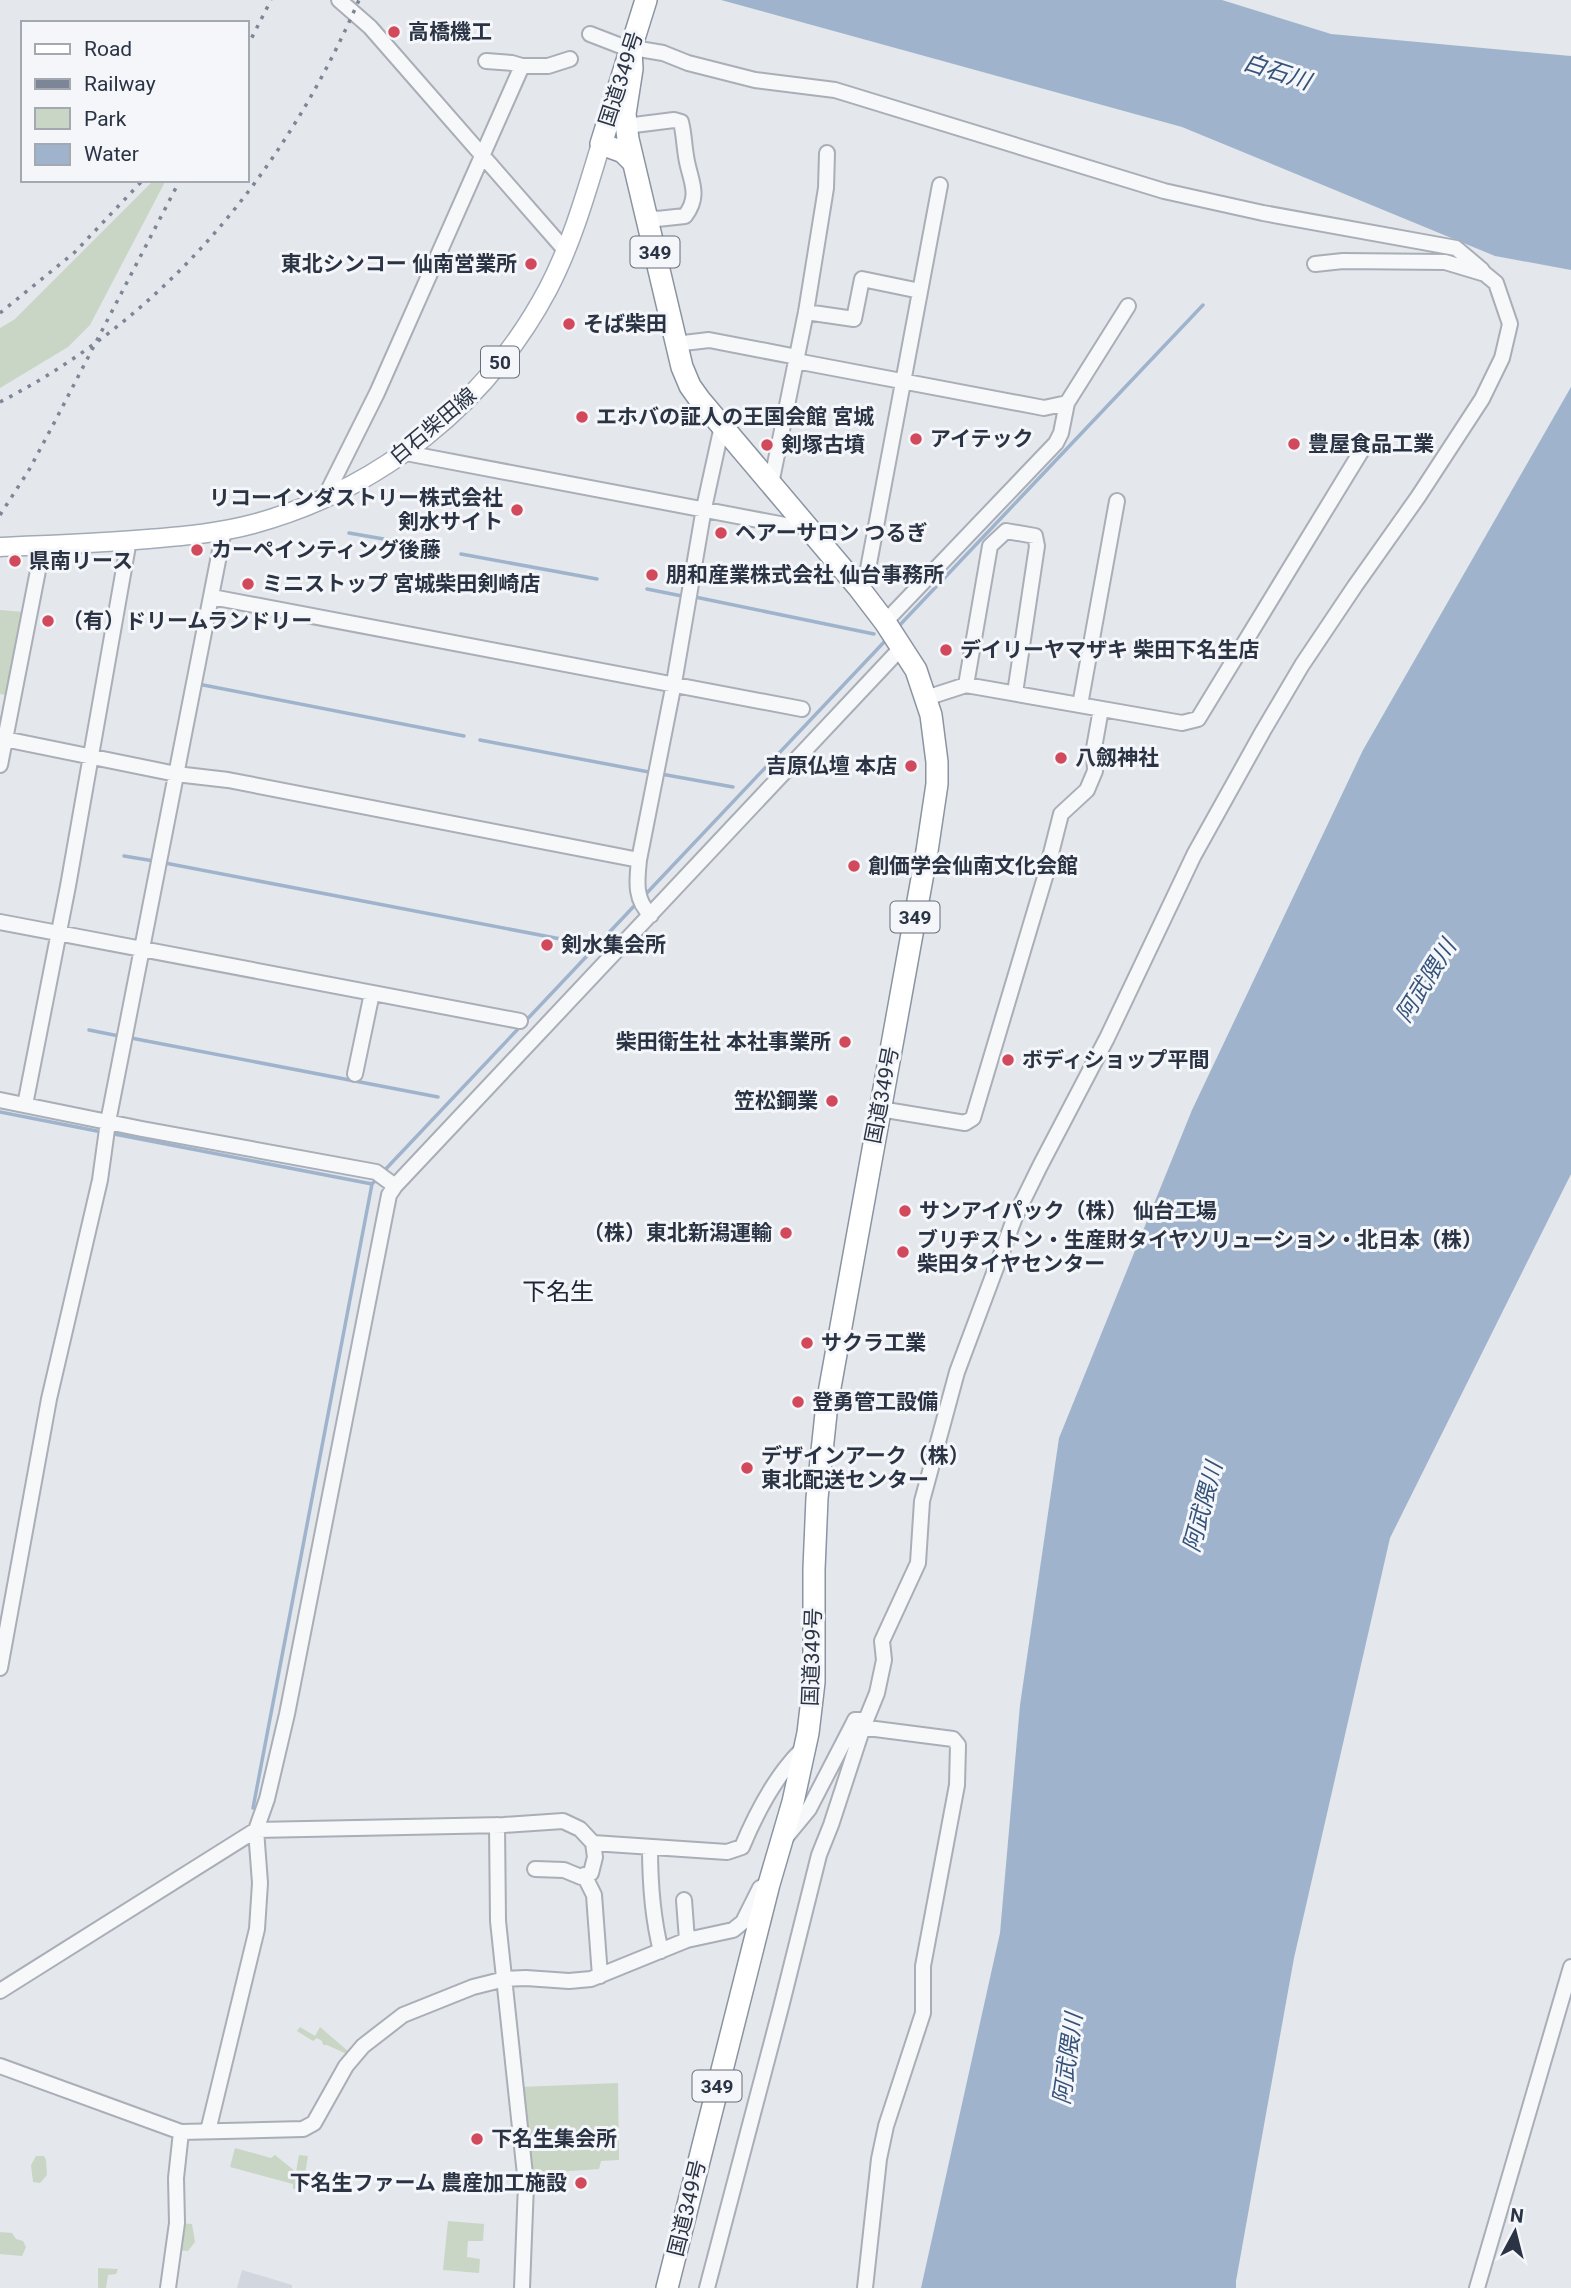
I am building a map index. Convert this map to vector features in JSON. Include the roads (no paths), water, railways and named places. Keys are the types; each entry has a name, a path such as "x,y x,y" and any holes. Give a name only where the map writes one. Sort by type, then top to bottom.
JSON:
{"highway":[{"name":"国道349号","path":"646,0 601,144 622,152 632,161 648,216 675,344 690,386 859,588 916,670 934,730 937,783 840,1324 823,1435 815,1542 814,1682 805,1748 667,2288"},
{"name":"349","path":"632,161 626,126 626,101 634,39"}],"main road":[{"name":"白石柴田線","path":"0,547 129,540 224,530 253,524 349,488 406,453 480,387 538,306 580,213 601,144"}],"street":[{"path":"339,0 370,27 565,250"},
{"path":"590,34 634,39 688,63 755,80 835,90 1164,191 1263,213 1456,247 1496,282 1510,324 1502,358 1482,398 1310,654 1263,731 1194,855 1107,1038 1016,1217 954,1385 922,1501 918,1563 882,1642 884,1660 877,1693 866,1720 855,1720 857,1727 831,1825 819,1855 782,2007 707,2288"},
{"path":"486,61 548,66 570,59"},
{"path":"324,499 377,393 522,66"},
{"path":"626,126 674,120 681,122 686,141 686,159 692,175 694,200 689,210 685,216 657,219 648,216"},
{"path":"771,484 806,312 826,188 827,153"},
{"path":"859,588 868,569 940,185"},
{"path":"1315,264 1343,261 1445,262 1485,274 1496,282"},
{"path":"806,312 854,319 862,279 920,291"},
{"path":"208,2131 258,1921 260,1883 256,1830 267,1799 287,1714 392,1184 794,758 893,634 1056,443 1067,404 1128,306"},
{"path":"675,344 709,340 902,383 1044,408 1067,404"},
{"path":"649,913 636,888 639,860 674,683 704,508 722,426"},
{"path":"926,698 966,685 1182,723 1198,719 1362,450"},
{"path":"406,453 785,525 807,526"},
{"path":"1080,705 1117,501"},
{"path":"0,1668 49,1399 100,1180 224,530"},
{"path":"966,685 990,546 1006,531 1035,536 1037,546 1015,693"},
{"path":"25,1105 59,933 129,540"},
{"path":"0,765 3,738 43,545"},
{"path":"212,597 802,709"},
{"path":"880,1109 965,1123 973,1118 1045,877 1060,814 1087,790 1095,771 1094,748 1101,709"},
{"path":"3,738 176,774 228,780 639,860"},
{"path":"0,922 520,1021"},
{"path":"355,1074 373,993"},
{"path":"0,1100 108,1128 376,1172 392,1184"},
{"path":"781,1840 801,1821 857,1727"},
{"path":"857,1727 953,1739 960,1749 957,1785 922,1966 923,2013 886,2126 876,2184 865,2288"},
{"path":"593,1843 727,1852 742,1847 757,1810 769,1790 797,1753 805,1748"},
{"path":"0,1991 256,1830 563,1821 580,1829 593,1843 595,1857 591,1873 581,1877 564,1870 535,1869"},
{"path":"497,1825 498,1921 526,2184 522,2288"},
{"path":"650,1847 652,1910 662,1951"},
{"path":"584,1875 594,1895 600,1976"},
{"path":"0,2066 181,2132 285,2131 308,2128 322,2110 346,2066 373,2037 403,2015 473,1987 505,1979 569,1981 600,1976 687,1940 738,1927 760,1888 769,1884"},
{"path":"684,1900 687,1940"},
{"path":"1477,2288 1571,1967"},
{"path":"168,2288 177,2223 176,2178 181,2132"}],"water":[{"name":"白石川","path":"721,0 1222,0 1331,34 1571,56 1571,270 1495,256 1182,127"},
{"name":"阿武隈川","path":"1571,387 1571,1174 1390,1538 1294,1958 1236,2288 921,2288 1000,1933 1020,1705 1059,1438 1192,1110 1363,750"}],"waterway":[{"path":"896,629 1203,305"},
{"path":"349,533 401,542"},
{"path":"461,554 597,579"},
{"path":"647,589 682,596"},
{"path":"695,597 874,634"},
{"path":"644,896 886,640"},
{"path":"198,684 464,736"},
{"path":"480,740 649,772"},
{"path":"661,774 733,787"},
{"path":"124,856 154,861"},
{"path":"165,863 597,946"},
{"path":"382,1173 636,904"},
{"path":"89,1030 119,1036"},
{"path":"131,1038 438,1097"},
{"path":"0,1112 102,1132"},
{"path":"109,1133 372,1184"},
{"path":"253,1808 372,1184 377,1179"}],"railway":[{"path":"248,45 271,0"},
{"path":"0,402 61,367 117,327 168,282 215,233 257,180 295,123 329,63 359,0"},
{"path":"0,313 75,252 141,182"},
{"path":"0,515 29,470 179,182"}],"place":[{"name":"高橋機工","path":"394,32"},
{"name":"東北シンコー 仙南営業所","path":"531,264"},
{"name":"そば柴田","path":"569,324"},
{"name":"エホバの証人の王国会館 宮城","path":"582,417"},
{"name":"アイテック","path":"916,439"},
{"name":"豊屋食品工業","path":"1294,444"},
{"name":"剣塚古墳","path":"767,445"},
{"name":"リコーインダストリー株式会社 剣水サイト","path":"517,510"},
{"name":"ヘアーサロン つるぎ","path":"721,533"},
{"name":"カーペインティング後藤","path":"197,550"},
{"name":"県南リース","path":"15,561"},
{"name":"朋和産業株式会社 仙台事務所","path":"652,575"},
{"name":"ミニストップ 宮城柴田剣崎店","path":"248,584"},
{"name":"（有）ドリームランドリー","path":"48,621"},
{"name":"デイリーヤマザキ 柴田下名生店","path":"946,650"},
{"name":"八劔神社","path":"1061,758"},
{"name":"吉原仏壇 本店","path":"911,766"},
{"name":"創価学会仙南文化会館","path":"854,866"},
{"name":"剣水集会所","path":"547,945"},
{"name":"柴田衛生社 本社事業所","path":"845,1042"},
{"name":"ボディショップ平間","path":"1008,1060"},
{"name":"笠松鋼業","path":"832,1101"},
{"name":"サンアイパック（株） 仙台工場","path":"905,1211"},
{"name":"（株）東北新潟運輸","path":"786,1233"},
{"name":"ブリヂストン・生産財タイヤソリューション・北日本（株） 柴田タイヤセンター","path":"903,1252"},
{"name":"サクラ工業","path":"807,1343"},
{"name":"登勇管工設備","path":"798,1402"},
{"name":"デザインアーク（株） 東北配送センター","path":"747,1468"},
{"name":"下名生集会所","path":"477,2139"},
{"name":"下名生ファーム 農産加工施設","path":"581,2183"}],"district":[{"name":"下名生","path":"558,1292"}]}
